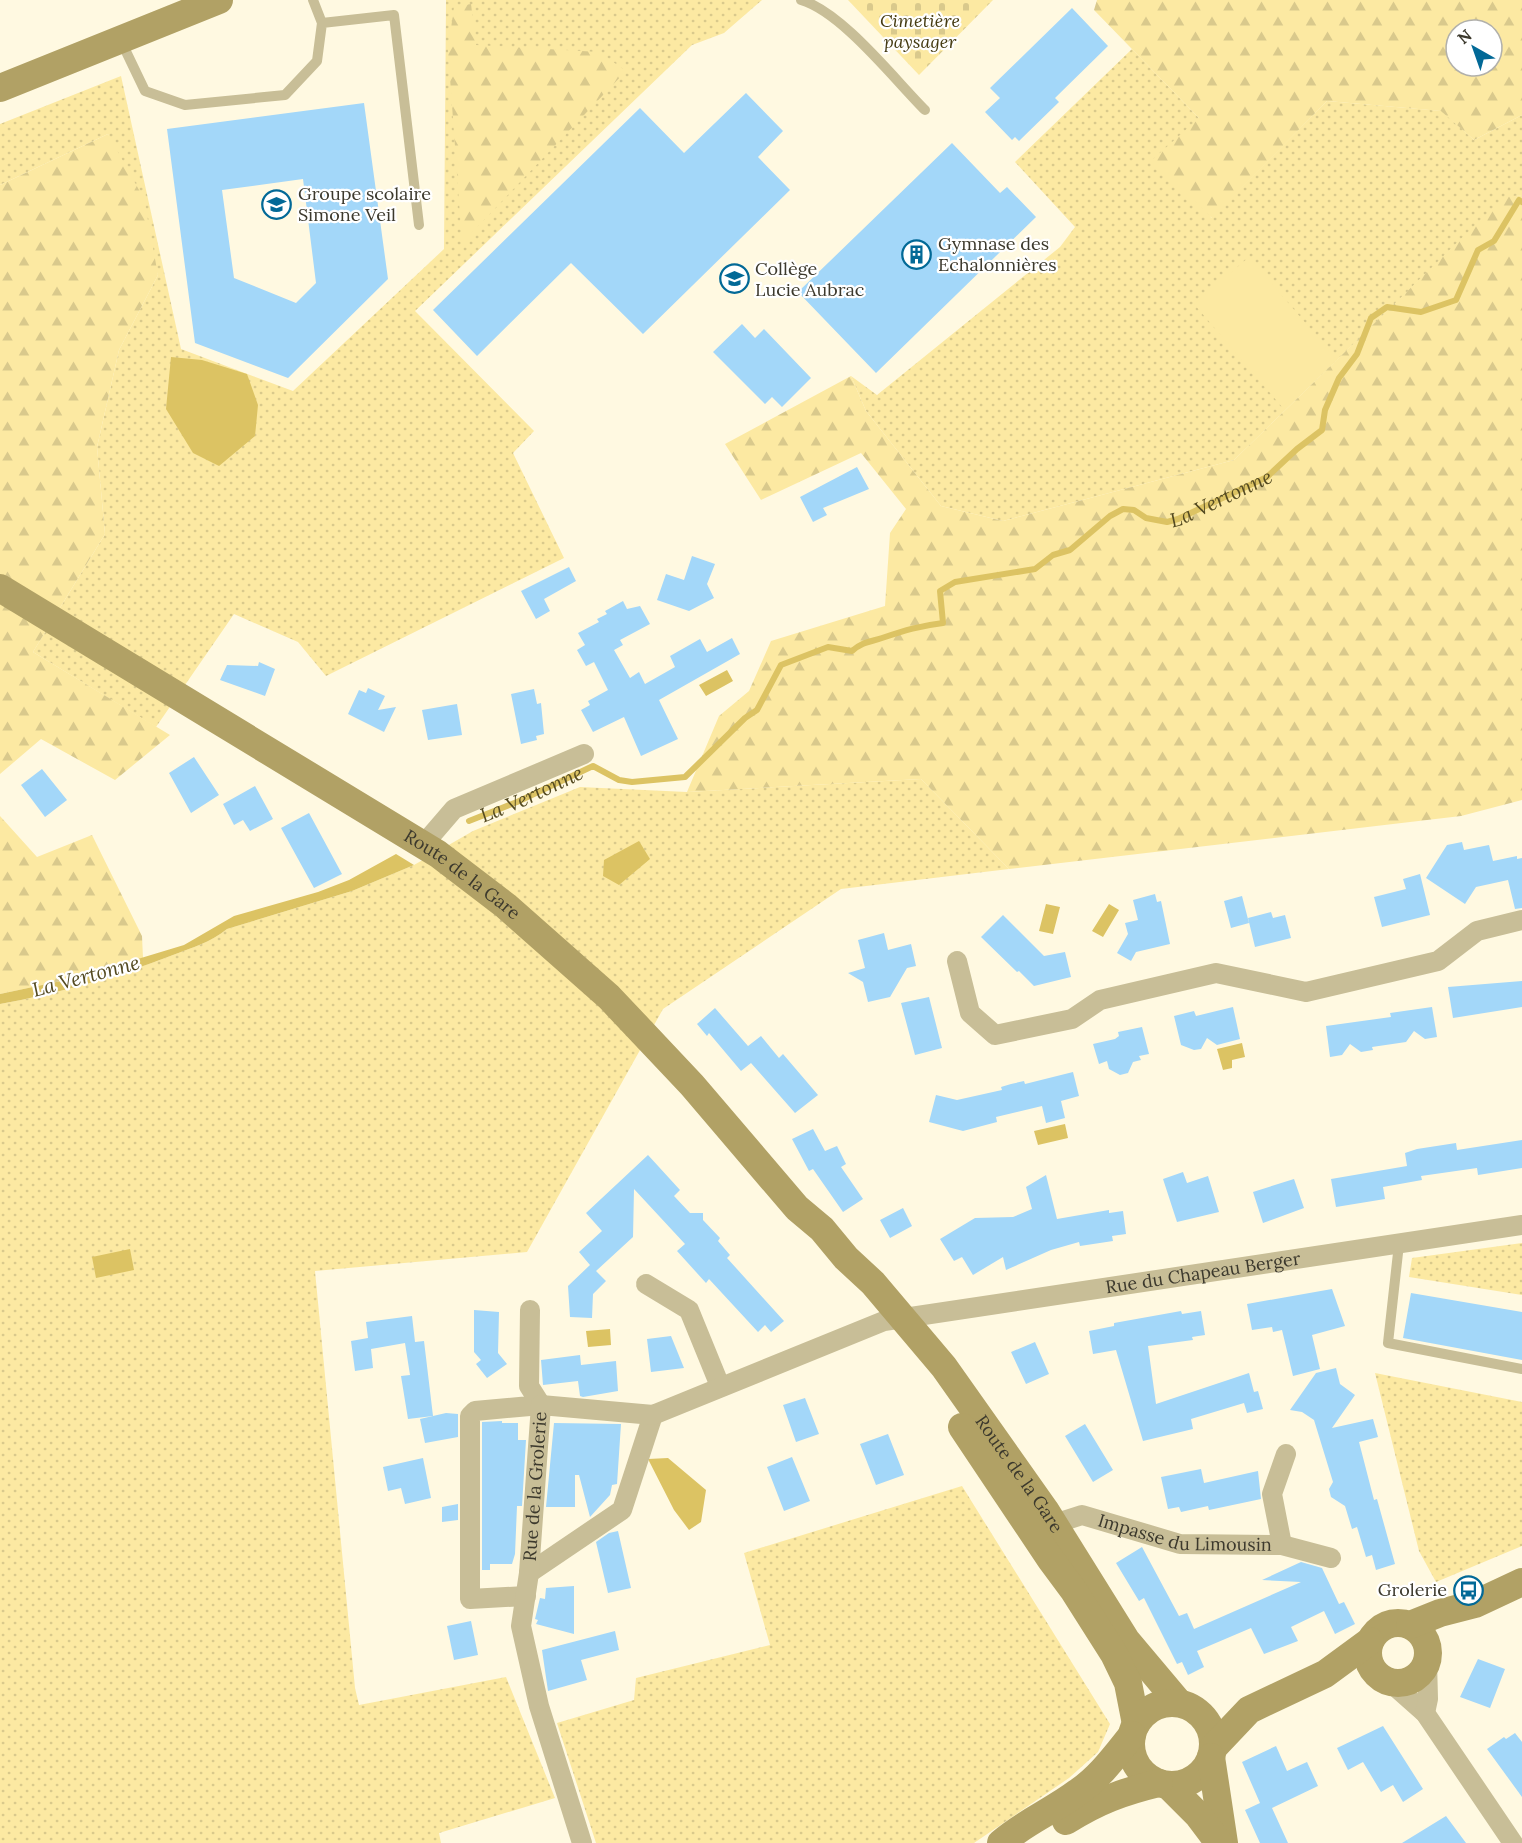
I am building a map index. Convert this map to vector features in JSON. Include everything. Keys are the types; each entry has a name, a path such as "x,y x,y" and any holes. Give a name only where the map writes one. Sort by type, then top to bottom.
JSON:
{"street":[{"path":"0,88 219,0"},
{"name":"Route de la Gare","path":"0,588 423,844 506,906 609,997 692,1085 796,1208 822,1228 846,1258 861,1292 944,1367 1054,1524 1126,1640 1187,1707"},
{"path":"423,844 454,809 584,754"},
{"path":"957,961 970,1014 995,1035 1072,1019 1100,1000 1216,973 1306,992 1438,961 1477,932 1522,921"},
{"name":"Rue du Chapeau Berger","path":"894,1320 1522,1225"},
{"path":"646,1284 689,1310 720,1386"},
{"path":"526,1596 470,1599 470,1416 475,1411 541,1405 529,1386 530,1310"},
{"name":"Route de la Gare","path":"894,1320 928,1377 1074,1591 1128,1683 1134,1730"},
{"name":"Rue de la Grolerie","path":"582,1843 539,1706 521,1626 530,1573 541,1405 653,1415 720,1386 894,1320"},
{"name":"Rue de la Grolerie","path":"530,1573 622,1510 653,1415"},
{"name":"Impasse du Limousin","path":"1282,1545 1272,1494 1286,1454"},
{"name":"Impasse du Limousin","path":"1054,1524 1082,1515 1180,1544 1282,1545 1331,1558"},
{"path":"1410,1625 1440,1613 1475,1604 1522,1582"},
{"path":"1325,1674 1413,1679 1428,1654 1475,1604"},
{"path":"1028,1843 1093,1804 1120,1792 1163,1784 1186,1783 1207,1765 1212,1752 1249,1710 1325,1674 1370,1641 1376,1631 1387,1624 1399,1622 1410,1625 1422,1634 1428,1654 1425,1713"},
{"path":"1370,1641 1368,1658 1383,1678 1425,1713 1514,1843"},
{"path":"1001,1843 1018,1828 1078,1793 1101,1774 1151,1709 1162,1704 1249,1710"},
{"path":"1187,1707 1210,1730 1224,1843"},
{"path":"1134,1730 1132,1755 1142,1773 1163,1784 1198,1815 1219,1843"}],"lane":[{"path":"120,41 145,91 185,105 285,95 317,61 322,23 313,0"},
{"path":"801,0 822,9 844,27 925,110"},
{"path":"322,23 394,15 419,225"},
{"path":"1399,1244 1388,1343 1522,1369"}],"green space":[{"path":"446,0 762,0 724,33 692,45 415,311 534,431 513,453 564,558 326,676 298,642 234,614 156,727 33,652 105,534 97,447 119,350 158,275 108,134 0,185 0,124 121,76 181,349 293,391 444,249"},
{"name":"Cimetière paysager","path":"848,0 993,0 919,75"},
{"path":"1097,0 1522,0 1522,115 1474,140 1441,111 1327,101 1212,218 1152,160 1199,118 1094,10"},
{"path":"471,4 476,45 599,52 626,71 462,243 448,50 454,7"},
{"path":"1132,49 1199,118 1211,218 1327,101 1442,111 1474,140 1522,115 1522,195 1504,198 1234,460 1003,521 941,506 866,411 851,376 877,395 1060,247 1075,227 1015,162"},
{"path":"108,134 144,199 158,275 119,350 97,447 105,534 33,652 170,735 115,780 41,739 0,774 0,185"},
{"path":"1522,195 1522,800 1461,816 1009,869 921,779 687,792 719,716 749,691 771,641 885,606 890,533 906,509 861,453 761,500 725,444 851,376 866,411 941,506 1003,521 1234,460 1504,197"},
{"path":"1249,257 1337,360 1282,407 1194,304"},
{"path":"921,779 1009,869 841,889 663,1009 527,1252 315,1271 355,1688 359,1705 506,1677 555,1798 439,1833 441,1843 0,1843 0,1004 44,995 109,977 201,944 227,929 352,891 414,865 473,831 580,787 687,792"},
{"path":"0,816 37,857 92,835 142,936 143,958 75,978 0,994"},
{"path":"1522,1243 1522,1295 1409,1277 1412,1258"},
{"path":"1375,1373 1522,1402 1522,1546 1436,1582 1419,1551"},
{"path":"962,1486 1110,1724 1098,1752 1069,1778 974,1843 596,1843 557,1723 634,1700 636,1678 770,1645 744,1553"}],"water":[{"path":"171,357 202,360 247,374 258,405 255,436 219,466 193,453 166,409"},
{"path":"727,670 733,681 706,696 699,685"},
{"path":"639,841 650,859 619,885 603,876 604,860"},
{"path":"396,854 414,865 352,891 227,929 201,944 130,970 88,984 0,1004 0,994 75,978 184,945 234,916 318,892 349,880"},
{"path":"1046,904 1060,907 1053,934 1039,931"},
{"path":"1109,904 1119,910 1103,937 1092,931"},
{"path":"1242,1043 1245,1057 1232,1060 1232,1068 1223,1070 1217,1049"},
{"path":"1065,1124 1068,1138 1038,1145 1034,1131"},
{"path":"130,1249 134,1270 96,1278 92,1257"},
{"path":"610,1329 611,1345 588,1347 586,1331"},
{"path":"668,1458 706,1490 701,1522 689,1530 674,1510 648,1459"}],"building":[{"path":"1072,8 1108,46 1055,98 1059,102 1019,141 1015,137 1012,140 985,112 1000,98 990,88"},
{"path":"746,93 783,131 758,157 790,190 643,334 571,263 477,356 433,310 640,108 684,153"},
{"name":"Groupe scolaire Simone Veil","path":"364,103 388,279 288,378 195,343 167,129","holes":["303,179 316,283 296,303 234,278 222,190"]},
{"name":"Gymnase des Echalonnières","path":"952,143 1000,193 1007,187 1036,217 876,373 798,292"},
{"path":"742,324 755,338 764,329 811,378 782,407 772,397 765,404 713,352"},
{"path":"857,467 869,489 823,508 827,515 813,522 800,497"},
{"path":"692,556 715,564 707,584 714,598 689,611 657,600 666,574 684,580"},
{"path":"569,567 576,581 544,599 550,611 536,619 521,591"},
{"path":"623,601 627,609 640,606 650,624 620,640 623,645 614,650 630,678 639,672 645,684 675,667 670,656 700,639 707,652 732,638 740,654 659,700 678,739 641,756 624,717 593,732 581,710 590,705 588,701 608,690 594,662 586,666 577,650 585,645 578,633 599,622 597,619 607,614 605,611"},
{"path":"259,662 275,669 265,696 220,680 227,665 258,666"},
{"path":"368,688 385,696 378,710 396,707 384,732 348,714 359,690 366,693"},
{"path":"534,689 537,704 541,703 544,734 536,736 537,740 521,744 511,694"},
{"path":"457,704 462,735 428,740 422,710"},
{"path":"194,757 219,795 191,813 169,773"},
{"path":"42,769 67,800 45,817 21,785"},
{"path":"255,786 273,819 250,831 243,820 234,825 223,804"},
{"path":"309,813 342,874 314,888 281,828"},
{"path":"1462,842 1464,850 1489,845 1493,861 1517,856 1517,859 1522,858 1522,908 1515,909 1508,880 1476,887 1465,904 1426,878 1447,845"},
{"path":"1420,874 1430,915 1382,927 1374,897 1406,889 1403,879"},
{"path":"1155,894 1157,902 1161,901 1170,944 1136,952 1131,961 1117,953 1128,934 1125,923 1138,920 1133,900"},
{"path":"1242,896 1249,923 1231,928 1224,901"},
{"path":"1271,912 1273,918 1285,915 1291,938 1255,947 1248,918"},
{"path":"1003,915 1044,956 1065,952 1071,977 1034,986 1019,971 1017,972 981,937"},
{"path":"884,933 888,950 911,944 916,966 907,968 890,997 868,1002 863,982 848,973 865,968 858,940"},
{"path":"1522,981 1522,1007 1453,1018 1448,987"},
{"path":"929,997 942,1048 915,1055 901,1003"},
{"path":"1233,1007 1240,1039 1217,1045 1207,1038 1201,1049 1194,1050 1181,1045 1174,1016 1194,1011 1196,1016"},
{"path":"1432,1007 1437,1037 1425,1039 1414,1031 1406,1042 1372,1047 1373,1050 1361,1052 1350,1044 1342,1055 1330,1057 1326,1026 1391,1017 1390,1013"},
{"path":"715,1008 748,1046 761,1036 779,1058 783,1054 818,1095 795,1113 751,1063 741,1071 709,1033 707,1036 697,1024"},
{"path":"1142,1027 1149,1054 1139,1056 1141,1060 1133,1062 1128,1073 1120,1075 1109,1069 1107,1061 1099,1064 1093,1044 1115,1039 1119,1036 1118,1032"},
{"path":"1073,1072 1079,1096 1061,1101 1065,1118 1046,1123 1042,1106 996,1117 997,1122 963,1131 929,1122 936,1095 957,1100 1002,1090 1001,1087 1011,1084 1024,1081 1025,1084"},
{"path":"813,1129 825,1151 837,1146 846,1164 841,1167 863,1199 843,1212 813,1169 809,1171 792,1139"},
{"path":"1522,1140 1522,1168 1478,1175 1477,1168 1421,1176 1422,1180 1383,1187 1385,1199 1336,1207 1331,1179 1407,1166 1405,1153 1417,1149 1456,1143 1457,1150"},
{"path":"648,1155 680,1190 674,1196 690,1213 703,1213 703,1220 720,1238 718,1241 730,1255 727,1258 784,1321 771,1332 765,1325 758,1332 709,1279 706,1283 677,1251 685,1244 634,1189 633,1237 596,1271 606,1281 593,1294 592,1318 570,1317 568,1286 590,1265 579,1252 602,1231 586,1213"},
{"path":"1183,1172 1187,1183 1208,1176 1219,1212 1177,1222 1163,1179"},
{"path":"1046,1175 1057,1219 1109,1210 1109,1213 1123,1211 1126,1234 1112,1236 1113,1241 1080,1246 1079,1242 1051,1250 1006,1270 1003,1257 973,1275 962,1257 954,1261 940,1239 975,1218 1013,1217 1032,1209 1026,1187"},
{"path":"1294,1179 1304,1208 1263,1223 1253,1192"},
{"path":"903,1208 912,1226 890,1238 880,1220"},
{"path":"1332,1289 1345,1326 1312,1335 1320,1369 1293,1376 1282,1330 1273,1332 1272,1327 1252,1330 1247,1304"},
{"path":"1411,1293 1522,1312 1522,1360 1403,1338"},
{"path":"474,1310 499,1312 498,1353 507,1364 487,1378 476,1364 481,1360 474,1352"},
{"path":"1181,1311 1182,1314 1201,1311 1205,1335 1192,1337 1193,1340 1148,1346 1156,1404 1249,1373 1254,1392 1258,1391 1263,1409 1247,1413 1244,1403 1191,1419 1193,1429 1143,1441 1116,1350 1093,1354 1089,1331 1114,1326 1114,1323"},
{"path":"412,1316 415,1342 424,1341 433,1416 408,1419 401,1376 410,1375 405,1343 371,1349 373,1368 355,1371 351,1341 368,1338 366,1322"},
{"path":"671,1336 684,1368 651,1372 647,1339"},
{"path":"1035,1342 1049,1374 1026,1384 1011,1352"},
{"path":"580,1355 581,1365 616,1361 618,1391 583,1397 580,1396 578,1381 543,1385 541,1360"},
{"path":"1336,1368 1340,1384 1355,1395 1332,1428 1373,1419 1378,1437 1359,1442 1374,1500 1377,1499 1395,1564 1376,1570 1372,1555 1366,1557 1357,1527 1352,1529 1345,1506 1331,1497 1329,1489 1333,1482 1314,1420 1302,1412 1290,1410 1316,1373"},
{"path":"805,1398 819,1434 796,1442 783,1405"},
{"path":"446,1413 458,1414 458,1437 425,1443 420,1419"},
{"path":"502,1421 502,1423 518,1423 518,1440 526,1440 522,1506 517,1506 515,1554 512,1564 490,1564 490,1570 482,1570 482,1422"},
{"path":"554,1423 621,1424 617,1484 612,1485 610,1495 590,1517 579,1475 575,1475 575,1507 546,1507"},
{"path":"1085,1424 1113,1470 1093,1482 1065,1436"},
{"path":"888,1434 904,1475 876,1485 860,1444"},
{"path":"792,1457 810,1501 784,1511 767,1467"},
{"path":"423,1458 431,1498 405,1504 401,1488 388,1491 383,1467"},
{"path":"1201,1469 1204,1483 1258,1471 1261,1499 1209,1510 1208,1506 1181,1512 1179,1507 1168,1509 1161,1477"},
{"path":"458,1504 458,1520 442,1522 442,1507"},
{"path":"618,1531 631,1588 608,1593 596,1542 609,1533"},
{"path":"1142,1547 1179,1616 1187,1613 1194,1629 1301,1582 1262,1580 1301,1562 1322,1568 1339,1604 1344,1602 1355,1624 1335,1634 1324,1611 1291,1627 1298,1641 1264,1654 1251,1628 1197,1651 1204,1667 1188,1675 1182,1662 1177,1664 1144,1598 1139,1601 1116,1563"},
{"path":"574,1586 574,1634 536,1624 540,1598 545,1599 546,1588"},
{"path":"471,1621 478,1655 454,1660 447,1626"},
{"path":"615,1631 619,1650 581,1660 587,1680 548,1691 542,1650"},
{"path":"1478,1659 1505,1669 1490,1708 1460,1697"},
{"path":"1383,1726 1423,1789 1403,1802 1393,1785 1381,1792 1363,1762 1348,1770 1337,1748"},
{"path":"1515,1733 1522,1742 1522,1797 1487,1749 1504,1737 1506,1739"},
{"path":"1276,1746 1287,1771 1307,1762 1318,1786 1272,1808 1288,1843 1260,1843 1245,1810 1260,1803 1242,1762"},
{"path":"1446,1816 1466,1843 1402,1843"}],"waterway":[{"name":"La Vertonne","path":"469,821 517,802 593,766 619,780 632,782 685,777 745,718 757,710 781,665 828,647 852,651 863,644 898,633 943,623 940,591 955,582 1035,569 1053,555 1070,550 1110,516 1123,509 1134,510 1146,518 1167,522 1267,477 1322,430 1325,410 1339,378 1357,354 1371,318 1387,307 1421,312 1456,300 1478,250 1494,241 1519,200 1522,202"}],"place":[{"name":"Groupe scolaire Simone Veil","path":"277,204"},
{"name":"Gymnase des Echalonnières","path":"917,254"},
{"name":"Collège Lucie Aubrac","path":"734,279"},
{"name":"Grolerie","path":"1468,1590"}]}
